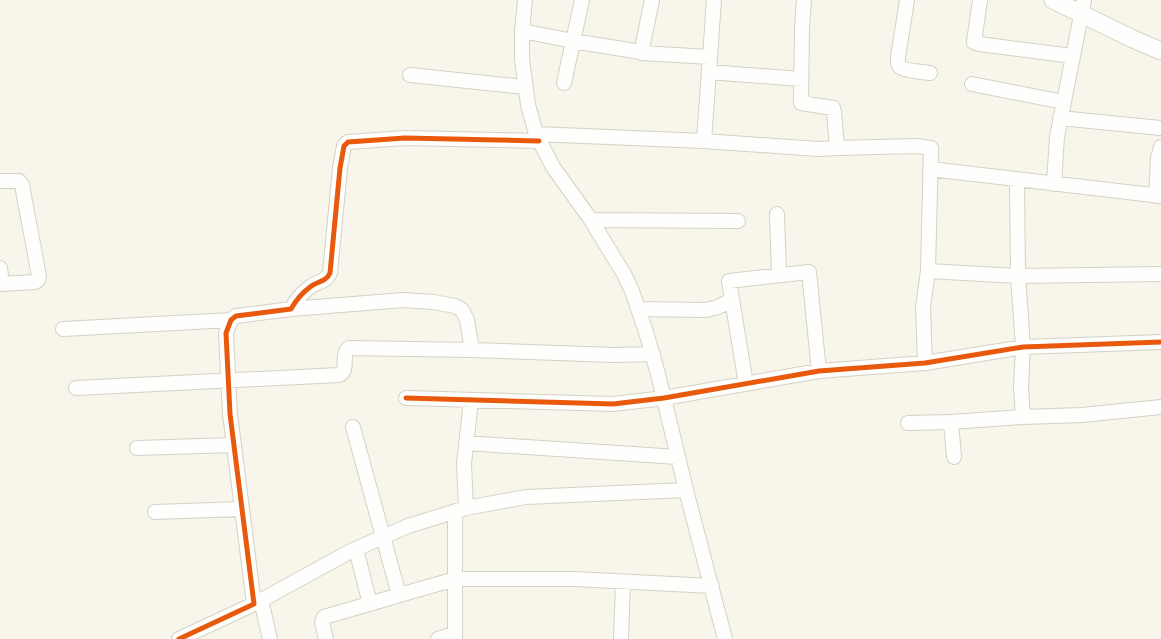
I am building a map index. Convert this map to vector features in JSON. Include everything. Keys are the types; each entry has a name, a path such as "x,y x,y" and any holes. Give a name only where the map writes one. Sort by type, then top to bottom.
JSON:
{"main road":[{"path":"1053,0 1083,7 1133,39 1161,51"}],"street":[{"path":"524,0 522,58 528,105 537,138 554,167 591,220 624,274 638,309 653,354 686,490 725,639"},
{"path":"564,83 582,0"},
{"path":"641,52 652,0"},
{"path":"704,141 714,0"},
{"path":"804,0 801,103 833,108 837,148"},
{"path":"908,0 898,63 900,67 904,69 930,72"},
{"path":"980,0 974,42 979,44 1072,56"},
{"path":"1054,184 1057,137 1060,118 1083,7"},
{"path":"522,31 641,52 710,57"},
{"path":"709,72 801,79"},
{"path":"410,75 525,87"},
{"path":"972,84 1063,102"},
{"path":"1060,118 1161,128"},
{"path":"291,309 299,296 311,286 324,281 330,273 340,168 344,146 348,142 405,138 537,138 704,141 818,150 837,148 930,147 928,271 923,306 925,362"},
{"path":"930,169 1159,196 1158,158 1161,147"},
{"path":"0,181 15,180 19,181 22,185 39,276 38,280 35,282 1,284 0,268"},
{"path":"1017,180 1018,276 1022,347 1021,386 1023,417"},
{"path":"777,214 779,275"},
{"path":"591,220 738,221"},
{"path":"928,271 1018,276 1161,274"},
{"path":"746,384 729,281 809,272 819,371"},
{"path":"270,639 257,602 242,509 230,414 226,332 231,320 236,316 291,309 403,300 433,302 455,306 462,310 466,320 472,350"},
{"path":"638,309 706,310 718,307 732,300"},
{"path":"63,329 231,320"},
{"path":"406,398 613,404 664,398 819,371 925,362 1022,347 1161,342"},
{"path":"76,388 339,375 344,370 345,354 346,350 349,348 472,350 614,355 653,354"},
{"path":"438,639 454,636 455,579 464,464 471,400"},
{"path":"908,423 1082,415 1161,407"},
{"path":"951,422 954,457"},
{"path":"353,427 399,595"},
{"path":"466,443 678,457"},
{"path":"137,448 234,444"},
{"path":"179,639 257,602 383,536 408,526 461,510 526,497 686,490"},
{"path":"156,512 242,509"},
{"path":"356,549 370,604"},
{"path":"326,639 322,622 324,617 455,579 574,579 712,586"},
{"path":"621,639 623,582"}],"cycle path":[{"path":"179,639 254,604 230,414 226,333 231,320 236,316 291,309 304,292 313,285 324,280 330,273 340,168 344,146 348,142 405,138 539,141"},
{"path":"406,398 613,404 664,398 819,371 925,363 1023,347 1161,342"}]}
